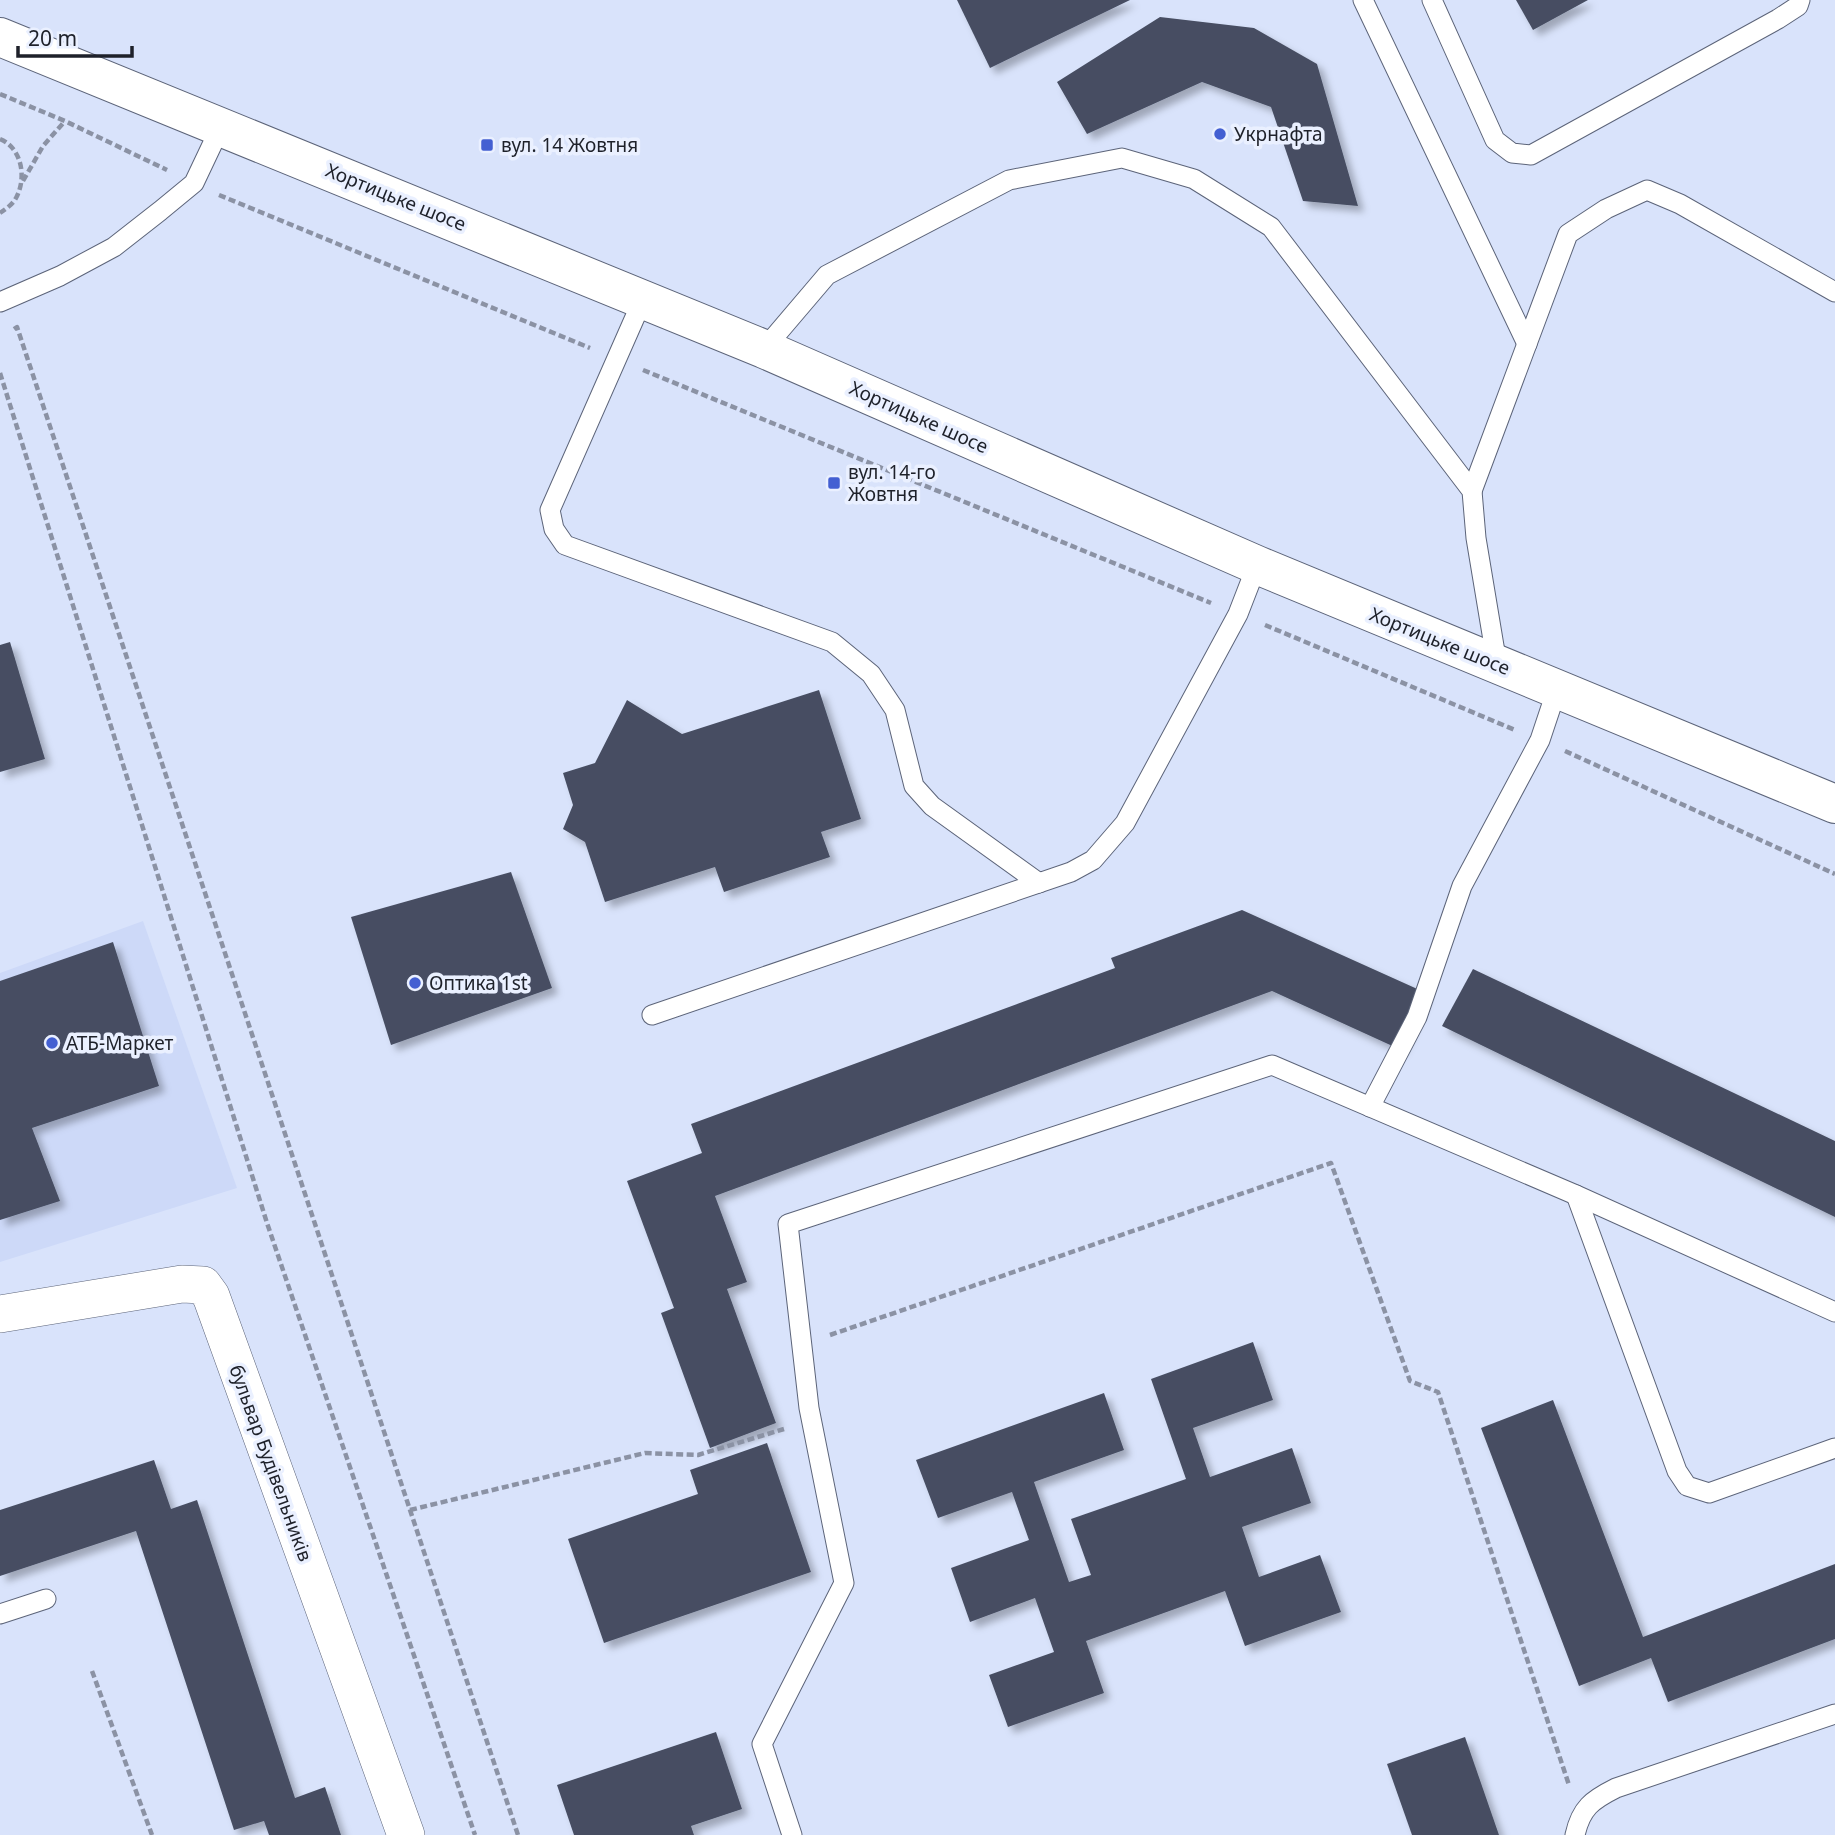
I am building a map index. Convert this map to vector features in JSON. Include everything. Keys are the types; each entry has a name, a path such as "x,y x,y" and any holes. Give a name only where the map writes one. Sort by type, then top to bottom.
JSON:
{"main road":[{"name":"Хортицьке шосе","path":"0,37 764,349 1257,565 1835,804"}],"street":[{"name":"бульвар Будівельників","path":"0,1314 182,1284 203,1285 211,1296 406,1835"}],"lane":[{"path":"1363,0 1527,344"},
{"path":"1432,0 1495,140 1512,153 1531,155 1778,19 1798,6 1800,0"},
{"path":"0,302 60,276 114,247 194,183 222,126"},
{"path":"764,349 827,275 839,268 1009,180 1122,158 1194,179 1271,227 1472,491"},
{"path":"1497,664 1476,538 1472,491 1568,234 1606,209 1647,190 1679,204 1835,292"},
{"path":"643,299 550,510 554,529 565,545 832,642 872,674 895,710 914,786 932,806 1039,883"},
{"path":"652,1015 1071,872 1093,860 1125,823 1238,614 1257,565"},
{"path":"1370,1107 1418,1017 1462,886 1540,740 1557,689"},
{"path":"792,1835 762,1744 844,1583 809,1408 788,1224 1272,1065 1576,1195 1835,1312"},
{"path":"1576,1195 1677,1471 1687,1486 1709,1493 1835,1447"},
{"path":"0,1614 46,1599"},
{"path":"1577,1825 1598,1797 1616,1788 1835,1714"}],"path":[{"path":"0,94 65,121 221,196 1540,740 1835,874"},
{"path":"0,213 16,200 23,181 43,146 65,121"},
{"path":"0,139 7,141 20,160 23,181"},
{"path":"8,331 17,327 519,1835"},
{"path":"0,373 267,1223 475,1835"},
{"path":"802,1345 1331,1163 1410,1381 1438,1392 1577,1825"},
{"path":"410,1510 645,1453 698,1455 781,1431 809,1408"},
{"path":"92,1671 152,1835"}],"shaded area":[{"path":"143,921 237,1188 0,1262 0,973"}],"building":[{"path":"957,0 1130,0 990,68"},
{"path":"1516,0 1588,0 1533,30"},
{"path":"1160,17 1254,28 1317,64 1358,206 1303,201 1271,107 1202,82 1087,134 1057,82"},
{"path":"10,642 45,759 0,772 0,645"},
{"path":"819,690 861,819 821,832 830,857 724,892 715,867 605,902 585,842 563,829 573,805 563,773 595,763 627,700 682,734"},
{"path":"511,872 552,988 391,1045 351,917"},
{"path":"1242,910 1424,992 1399,1049 1272,991 715,1196 747,1282 727,1289 776,1423 710,1448 661,1313 674,1308 627,1181 702,1153 691,1124 1115,968 1111,958"},
{"path":"113,942 159,1086 32,1128 60,1201 0,1220 0,981"},
{"path":"1473,969 1835,1141 1835,1217 1442,1026"},
{"path":"1253,1342 1273,1400 1193,1428 1210,1477 1292,1448 1311,1503 1242,1527 1259,1577 1320,1555 1341,1612 1245,1646 1225,1591 1086,1641 1104,1693 1008,1727 989,1675 1054,1652 1035,1598 970,1622 951,1568 1029,1540 1012,1492 938,1518 916,1460 1104,1393 1124,1450 1034,1482 1069,1582 1091,1575 1071,1519 1186,1479 1151,1379"},
{"path":"1553,1400 1643,1637 1835,1564 1835,1639 1668,1702 1651,1658 1579,1686 1481,1428"},
{"path":"767,1443 811,1572 604,1643 568,1539 698,1494 690,1470"},
{"path":"154,1460 171,1509 197,1500 295,1798 325,1787 341,1835 269,1835 264,1821 234,1830 136,1531 0,1576 0,1510"},
{"path":"716,1732 742,1809 691,1826 694,1835 574,1835 557,1785"},
{"path":"1465,1737 1499,1835 1412,1835 1387,1764"}],"place":[{"name":"Укрнафта","path":"1220,134"},
{"name":"вул. 14 Жовтня","path":"487,145"},
{"name":"вул. 14-го Жовтня","path":"834,483"},
{"name":"Оптика 1st","path":"415,983"},
{"name":"АТБ-Маркет","path":"52,1043"}]}
